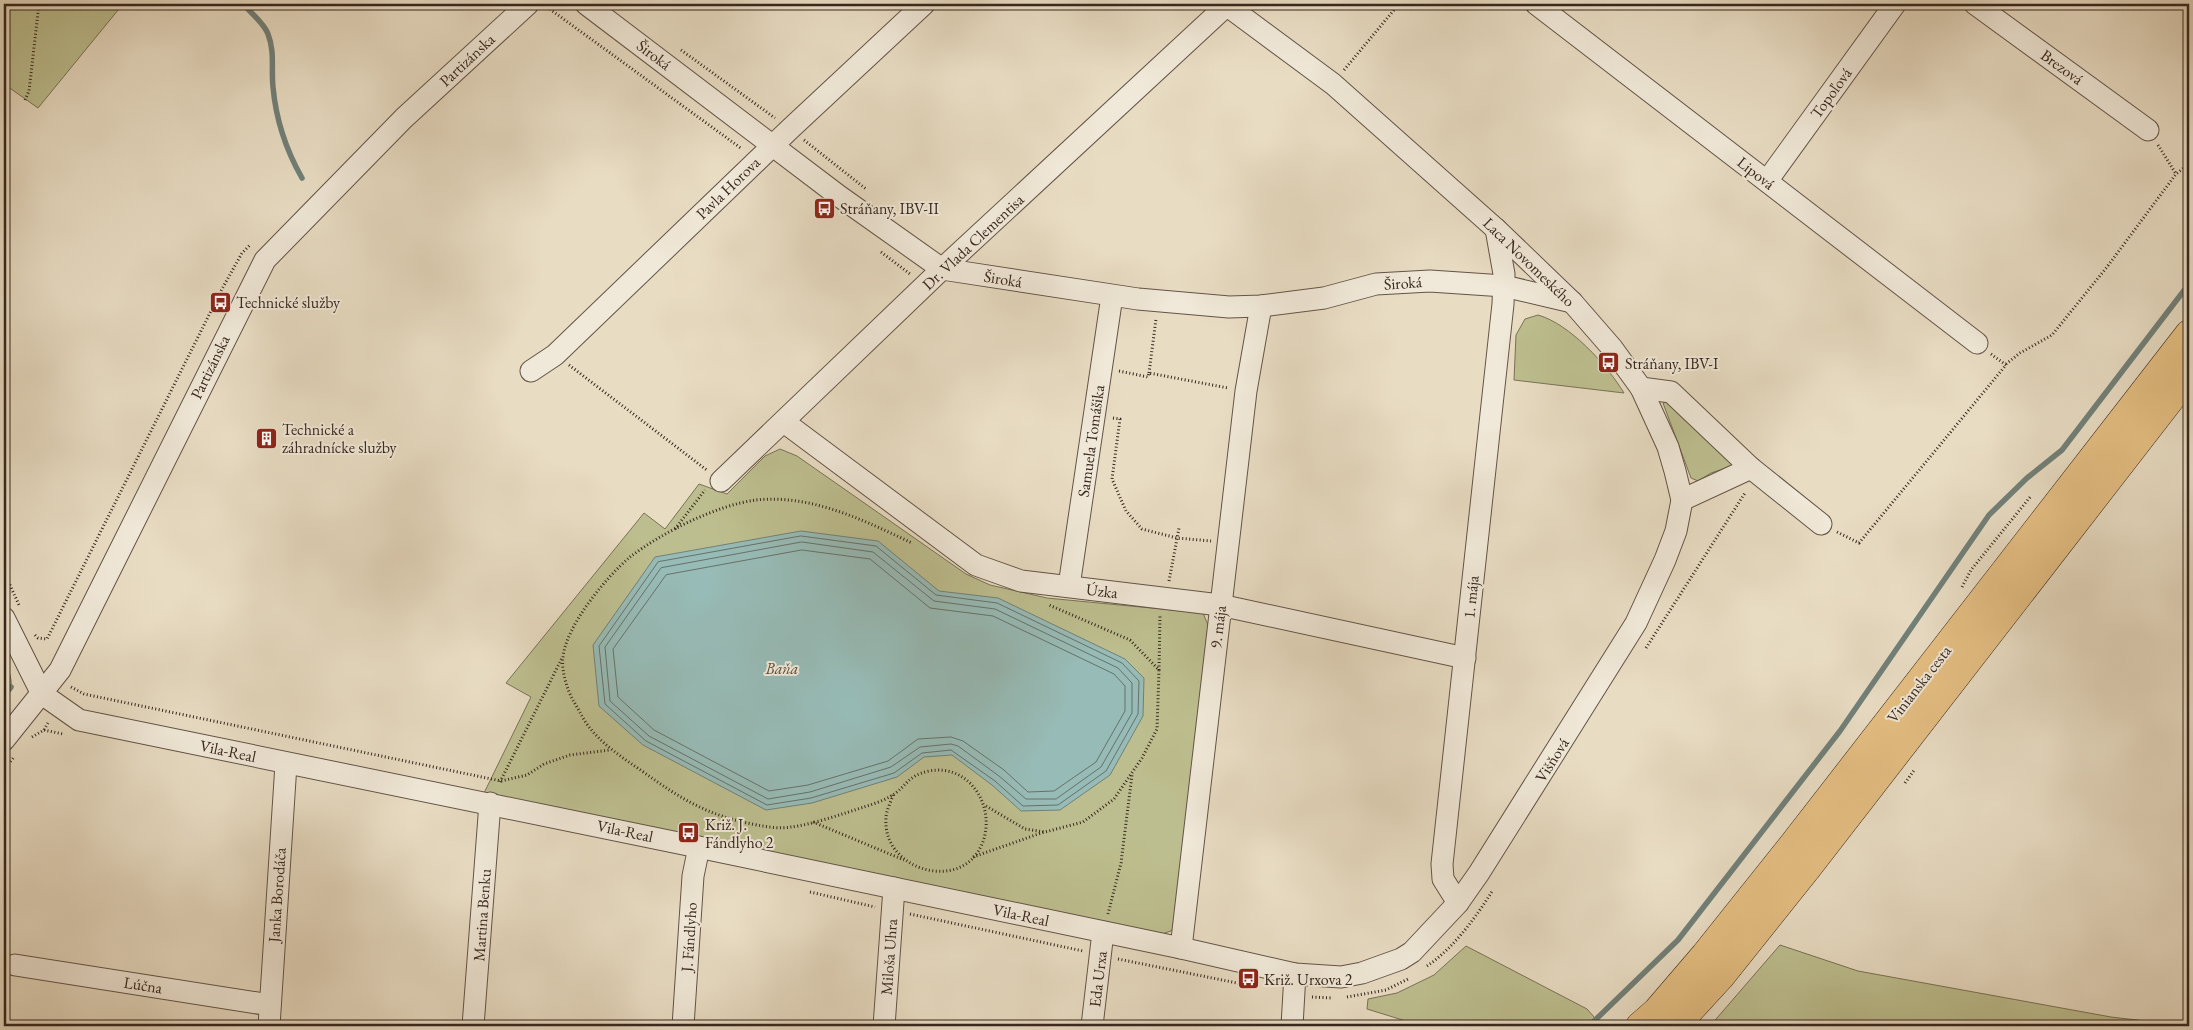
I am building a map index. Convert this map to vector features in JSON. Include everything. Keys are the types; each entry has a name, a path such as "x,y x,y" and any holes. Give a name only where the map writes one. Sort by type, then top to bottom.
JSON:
{"main road":[{"name":"Vinianska cesta","path":"1640,1026 1657,1011 1705,955 1792,846 2189,334"},
{"name":"Vinianska cesta","path":"1675,1026 1721,976 1808,867 2189,375"}],"street":[{"name":"Široká","path":"586,4 890,233 942,269 1112,296 1229,308 1324,298 1376,284 1430,281 1504,286 1572,302"},
{"name":"Pavla Horova","path":"531,370 555,355 772,145 924,4"},
{"name":"Lipová","path":"1536,4 1977,343"},
{"name":"Topoľová","path":"1767,181 1895,4"},
{"name":"Brezová","path":"1975,4 2148,130"},
{"name":"Laca Novomeského","path":"1226,5 1333,84 1496,229 1572,302 1612,348 1641,388"},
{"name":"Dr. Vlada Clementisa","path":"721,481 942,269 1226,5"},
{"name":"Partizánska","path":"4,740 60,670 265,260 404,118 535,9"},
{"name":"1. mája","path":"1458,903 1443,879 1442,864 1504,286 1504,274 1496,229"},
{"name":"Samuela Tomášika","path":"1069,586 1112,296"},
{"name":"9. mája","path":"1181,948 1246,391 1261,306"},
{"path":"1641,388 1672,392 1754,470 1821,524"},
{"name":"Višňová","path":"1362,974 1412,952 1458,903 1485,865 1636,623 1676,531 1682,500 1668,447 1641,388"},
{"name":"Úzka","path":"784,422 976,565 1021,581 1220,605 1465,658"},
{"path":"1682,500 1754,470"},
{"path":"13,615 42,694"},
{"name":"Vila-Real","path":"42,694 79,720 286,764 490,803 1181,948 1294,984 1324,977 1362,974"},
{"name":"Janka Borodáča","path":"269,1026 286,764"},
{"name":"Martina Benku","path":"473,1026 490,803"},
{"name":"J. Fándlyho","path":"683,1026 693,876 699,847"},
{"name":"Miloša Uhra","path":"884,1026 894,888"},
{"name":"Eda Urxa","path":"1092,1026 1103,932"},
{"name":"Lúčna","path":"15,965 270,1005"},
{"path":"1292,1026 1294,984"}],"path":[{"path":"25,100 29,91 40,4"},
{"path":"1333,84 1399,4"},
{"path":"535,9 549,8"},
{"path":"681,49 790,128 869,192"},
{"path":"2148,130 2176,174"},
{"path":"1821,524 1859,543 2006,364 2020,353 2052,335 2107,267 2176,174 2189,164"},
{"path":"1149,373 1159,302"},
{"path":"1977,343 2006,364"},
{"path":"555,355 721,481 707,488 673,531"},
{"path":"1101,368 1148,376 1149,373 1246,391"},
{"path":"1094,414 1120,420 1112,479 1126,511 1142,529 1177,538 1229,543"},
{"path":"1644,650 1754,470"},
{"path":"490,803 562,658 573,626 603,583 631,557 673,531 723,508 757,500 794,500 843,512 919,546"},
{"path":"971,858 1045,832 1083,822 1114,799 1142,758 1157,729 1160,608 1165,598 1179,528"},
{"path":"4,572 13,615"},
{"path":"1040,602 1130,640 1159,670"},
{"path":"562,658 568,692 588,726 610,750 682,800 730,820 791,828 863,807 893,795 909,778 931,770 954,773 974,786 986,806 988,827 981,847 967,863 948,871 927,871 812,822"},
{"path":"71,679 71,689 84,694 501,781 527,775 544,764 570,756 610,750"},
{"path":"44,730 64,734"},
{"path":"1103,932 1121,863 1132,773"},
{"path":"893,795 886,818 890,842 904,860"},
{"path":"986,806 1025,829 1045,832"},
{"path":"1423,969 1455,940 1482,908 1498,883"},
{"path":"808,892 1254,986"},
{"path":"1344,997 1386,990 1415,974"},
{"path":"1294,984 1317,998 1335,998"}],"green space":[{"path":"4,4 123,4 38,108 4,84"},
{"path":"1538,315 1563,327 1575,336 1598,358 1624,393 1514,380 1516,335 1525,319"},
{"path":"1667,402 1730,460 1732,466 1711,473 1698,481 1691,478 1663,403"},
{"name":"Baňa","path":"780,449 797,456 966,574 990,585 1047,598 1203,613 1208,625 1176,923 1171,931 1162,934 484,793 531,697 506,683 644,513 665,529 699,484 727,494 765,456"},
{"path":"4,658 9,671 11,686 4,703"},
{"path":"1780,945 1858,971 2111,1017 2189,1026 1808,1026 1748,1024 1743,1026 1710,1026"},
{"path":"1466,946 1587,1009 1602,1026 1422,1026 1367,1009 1368,999 1397,993 1434,975"}],"water":[{"name":"Baňa","path":"801,531 878,541 939,591 998,598 1125,659 1144,678 1143,716 1110,775 1060,810 1021,811 992,785 952,755 924,757 897,777 812,803 766,810 643,745 599,706 593,645 655,557"}],"waterway":[{"path":"243,4 260,22 268,34 272,54 274,99 279,123 291,157 302,178"},
{"path":"1589,1026 1678,940 1840,731 1989,515 2027,478 2062,450 2189,284"},
{"path":"4,696 11,687"}],"place":[{"name":"Stráňany, IBV-II","path":"824,208"},
{"name":"Technické služby","path":"220,302"},
{"name":"Stráňany, IBV-I","path":"1609,363"},
{"name":"Technické a záhradnícke služby","path":"266,438"},
{"name":"Križ. J. Fándlyho 2","path":"689,833"},
{"name":"Križ. Urxova 2","path":"1248,979"}]}
